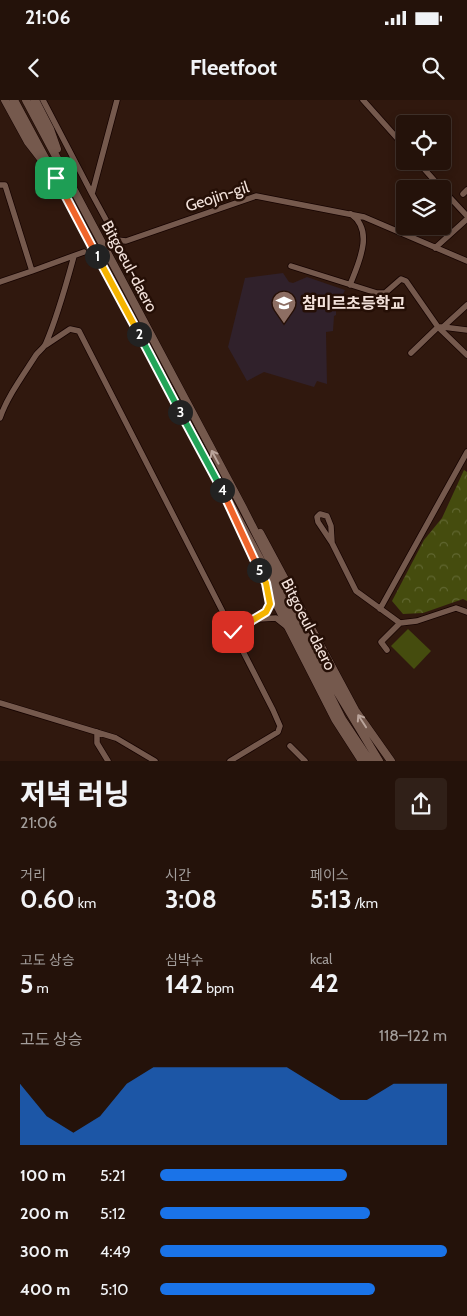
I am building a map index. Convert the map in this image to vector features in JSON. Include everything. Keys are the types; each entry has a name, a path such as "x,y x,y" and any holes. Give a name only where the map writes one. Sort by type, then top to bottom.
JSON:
{"main road":[{"path":"5,100 28,142 56,178"},
{"name":"Bitgoeul-daero","path":"14,100 234,514 292,619 338,712 370,761"},
{"name":"Bitgoeul-daero","path":"26,100 243,508 254,534 344,705 379,761"},
{"path":"36,100 50,129 65,173"},
{"path":"243,508 303,611 355,710 391,761"},
{"path":"234,514 244,540 335,719 362,761"}],"street":[{"path":"43,100 92,194"},
{"path":"92,194 117,100"},
{"path":"363,100 396,137"},
{"path":"425,170 434,180"},
{"path":"0,185 5,184 32,271"},
{"name":"Geojin-gil","path":"92,194 117,240 126,241 256,196 349,212 389,226 467,261"},
{"path":"435,248 467,218 451,199"},
{"path":"349,212 356,219 365,242 350,285"},
{"path":"0,282 84,252"},
{"path":"46,345 56,320 74,256"},
{"path":"291,266 377,293 385,293 401,279 406,281 440,327 467,355"},
{"path":"411,353 467,305"},
{"path":"440,327 467,330"},
{"path":"0,418 5,404 38,353 46,345 70,329 79,331 280,726 278,732 230,761"},
{"path":"380,609 467,452"},
{"path":"332,543 356,591 400,623"},
{"path":"233,632 256,620 266,612 270,604 266,583"},
{"path":"388,650 381,642 400,623 417,621 456,608 467,612"},
{"path":"256,620 276,618 284,623 294,637"},
{"path":"0,703 116,738 155,761"},
{"path":"97,732 97,743 108,761"},
{"path":"290,746 305,761"}],"shaded area":[{"name":"참미르초등학교","path":"283,273 289,282 293,283 307,277 345,290 336,309 333,331 326,332 327,384 317,381 314,387 264,372 247,381 228,347 245,278"}],"green space":[{"path":"464,470 467,472 467,601 463,599 423,613 403,614 392,601 424,540 442,518"},
{"path":"408,629 431,651 414,669 391,646"}],"tunnel":[{"path":"84,252 117,240"}],"place":[{"name":"참미르초등학교","path":"284,324"}],"route":[{"path":"56,178 234,514 244,540 266,583 270,604 266,612 256,620 233,632"}]}
